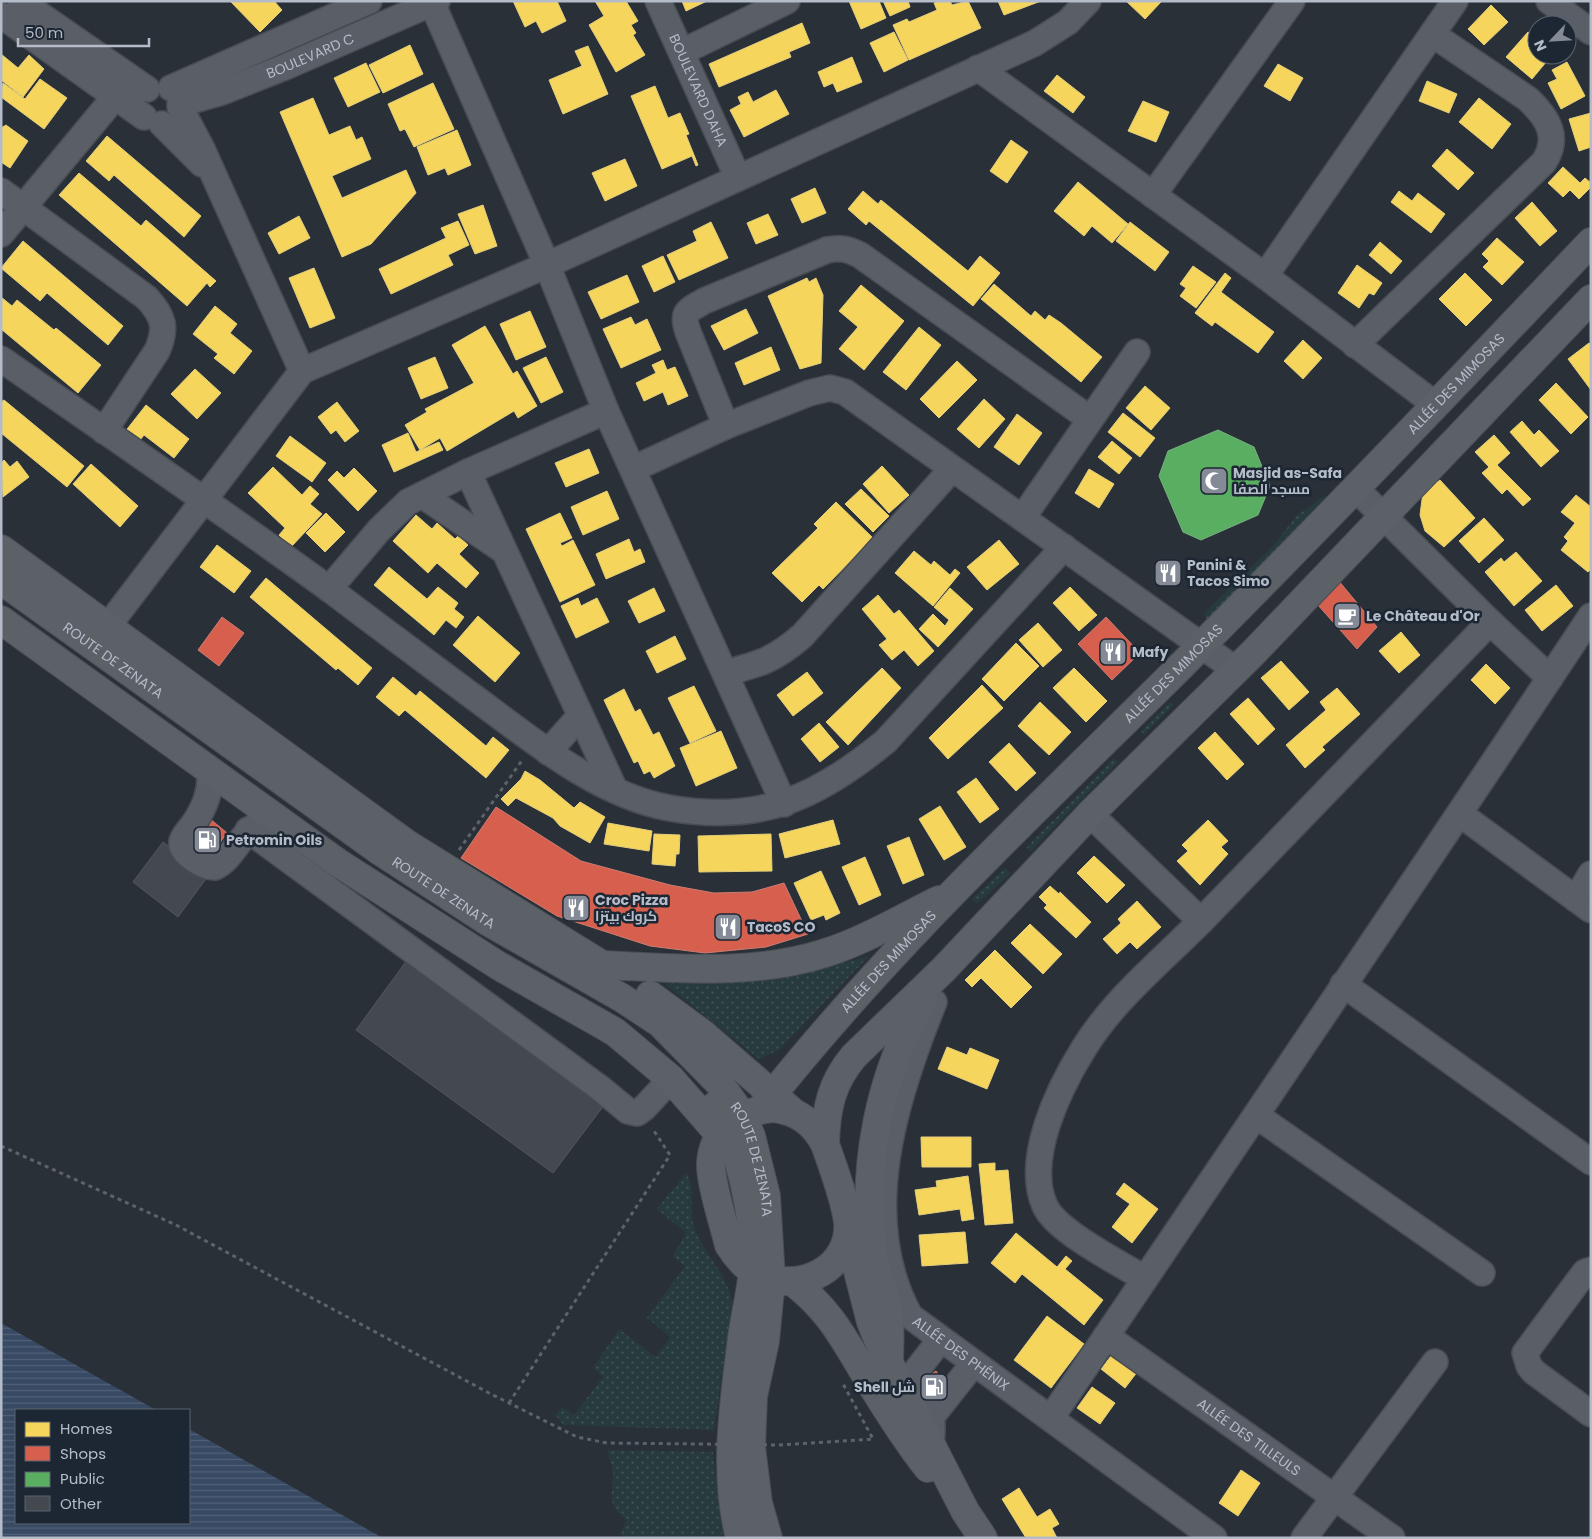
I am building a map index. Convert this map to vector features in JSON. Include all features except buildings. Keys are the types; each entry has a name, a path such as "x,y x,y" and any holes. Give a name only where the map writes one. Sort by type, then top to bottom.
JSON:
{"main road":[{"name":"ALLÉE DES MIMOSAS","path":"772,1277 736,1256 728,1245 711,1165 714,1149 798,1062 954,892 1356,490 1591,242"},
{"path":"772,1277 812,1278 829,1267 842,1251 849,1222 825,1144 828,1105 831,1093 844,1067 943,970 1090,814 1236,670 1591,299"},
{"name":"ROUTE DE ZENATA","path":"1,549 407,844 602,965 678,1015 744,1116 766,1196 772,1277"},
{"name":"ROUTE DE ZENATA","path":"1,580 380,852 487,921 614,994 660,1023 720,1084 744,1116"},
{"name":"ROUTE DE ZENATA","path":"1,596 414,889 651,1036 744,1116"},
{"name":"ROUTE DE ZENATA","path":"1,620 338,862 491,961 615,1032 670,1079 744,1116 794,1113 813,1125 825,1144"},
{"path":"602,965 687,968 787,963 845,946 954,892"},
{"path":"897,1374 888,1311 874,1254 871,1227 870,1169 883,1095 894,1060 910,1022 943,970"},
{"path":"848,1232 871,1322 965,1511"},
{"path":"772,1277 810,1295 833,1320 901,1432 965,1511 983,1538"},
{"path":"740,1538 732,1493 731,1434 742,1337 772,1277"},
{"path":"768,1538 758,1503 750,1447 753,1396 765,1341 772,1277"}],"street":[{"path":"20,1 147,90"},
{"name":"BOULEVARD C","path":"177,100 334,7 369,1"},
{"name":"BOULEVARD DAHA","path":"658,1 738,178"},
{"path":"682,52 787,1"},
{"path":"108,626 202,499 302,371 547,265 1052,34 1068,22 1088,1"},
{"path":"1152,195 1292,1"},
{"path":"1265,276 1455,1"},
{"path":"1550,1 1591,32"},
{"path":"435,2 547,265 606,411 784,804"},
{"name":"BOULEVARD C","path":"177,100 231,89 435,2"},
{"path":"1,15 114,98 153,120 173,120 177,100"},
{"path":"1355,344 1544,162 1551,152 1551,131 1538,108 1528,99 1432,34"},
{"path":"978,68 1265,276 1436,405"},
{"path":"213,174 153,120 140,102 147,90 161,84 177,100 213,174 302,371"},
{"path":"1,234 114,98"},
{"path":"1,191 147,298 158,311 163,324 163,337 157,351 104,431"},
{"path":"726,426 688,332 684,321 685,315 704,301 827,250 838,248 848,249 860,255 1090,419"},
{"path":"1023,517 1138,352"},
{"path":"1,359 329,589 541,747 614,790 668,808 704,812 738,812 784,804 827,784 858,764 886,741 1064,547"},
{"path":"633,469 726,426 809,393 837,389 845,392 1023,517 1203,644 1236,670"},
{"path":"329,589 395,514 408,502 468,472 606,411"},
{"path":"725,673 761,664 780,654 802,636 952,468"},
{"path":"468,472 501,548 614,790"},
{"path":"1356,490 1490,622 1550,678"},
{"path":"422,494 501,548"},
{"path":"1,537 35,561"},
{"path":"1051,1418 1144,1278 1257,1116 1343,984 1460,814 1591,616"},
{"path":"1144,1278 1074,1235 1045,1207 1040,1190 1040,1154 1047,1125 1060,1089 1085,1046 1120,1002 1201,921 1490,622"},
{"path":"541,747 580,716"},
{"path":"210,771 208,798 183,839 183,848 205,866 215,867 222,862 248,830 261,823 278,819"},
{"path":"1090,814 1201,921"},
{"path":"1460,814 1583,905 1591,874"},
{"path":"248,830 600,1088 628,1111 636,1113 644,1108 670,1079"},
{"name":"ALLÉE DES PHÉNIX","path":"943,970 913,1052 897,1103 884,1186 883,1212 890,1270 900,1298 910,1316 1214,1538"},
{"path":"1343,984 1591,1162"},
{"path":"1257,1116 1482,1273"},
{"path":"1591,1270 1585,1272 1525,1353 1526,1361 1534,1372 1591,1414"},
{"name":"ALLÉE DES TILLEULS","path":"1106,1336 1392,1538"},
{"path":"931,1444 932,1416 925,1400 897,1374 941,1339"},
{"path":"1304,1538 1435,1362"},
{"path":"932,1416 974,1363"}],"path":[{"path":"446,868 541,747"},
{"path":"508,1403 670,1155 651,1127 658,1120"},
{"path":"1,1146 176,1225 508,1403 590,1441 779,1445 873,1439 840,1378"}],"green space":[{"path":"1327,496 1329,500 1216,623 1205,620 1205,612 1272,547 1299,513 1308,509 1320,498"},
{"path":"1170,702 1174,705 1144,734 1141,731"},
{"path":"1114,758 1118,762 1031,851 1027,847"},
{"path":"1005,868 1011,873 977,904 972,899"},
{"path":"868,957 779,1050 759,1059 661,981 739,977 791,971 816,968"},
{"path":"686,1173 691,1185 694,1227 703,1246 726,1282 732,1303 714,1430 564,1425 555,1415 562,1407 574,1415 603,1377 593,1368 619,1329 656,1357 670,1337 647,1318 685,1266 673,1256 686,1233 657,1209"},
{"path":"608,1450 713,1452 723,1538 624,1538 621,1535 626,1520 612,1503 613,1473"}],"water":[{"path":"1,1323 154,1409 15,1409 15,1524 190,1524 190,1430 383,1538 1,1538"}],"place":[{"name":"Masjid as-Safa مسجد الصفا","path":"1214,481"},
{"name":"Panini & Tacos Simo","path":"1168,573"},
{"name":"Le Château d'Or","path":"1347,616"},
{"name":"Mafy","path":"1113,652"},
{"name":"Petromin Oils","path":"207,840"},
{"name":"Croc Pizza كروك بيتزا","path":"576,908"},
{"name":"TacoS CO","path":"728,927"},
{"name":"Shell شل","path":"934,1387"}]}
